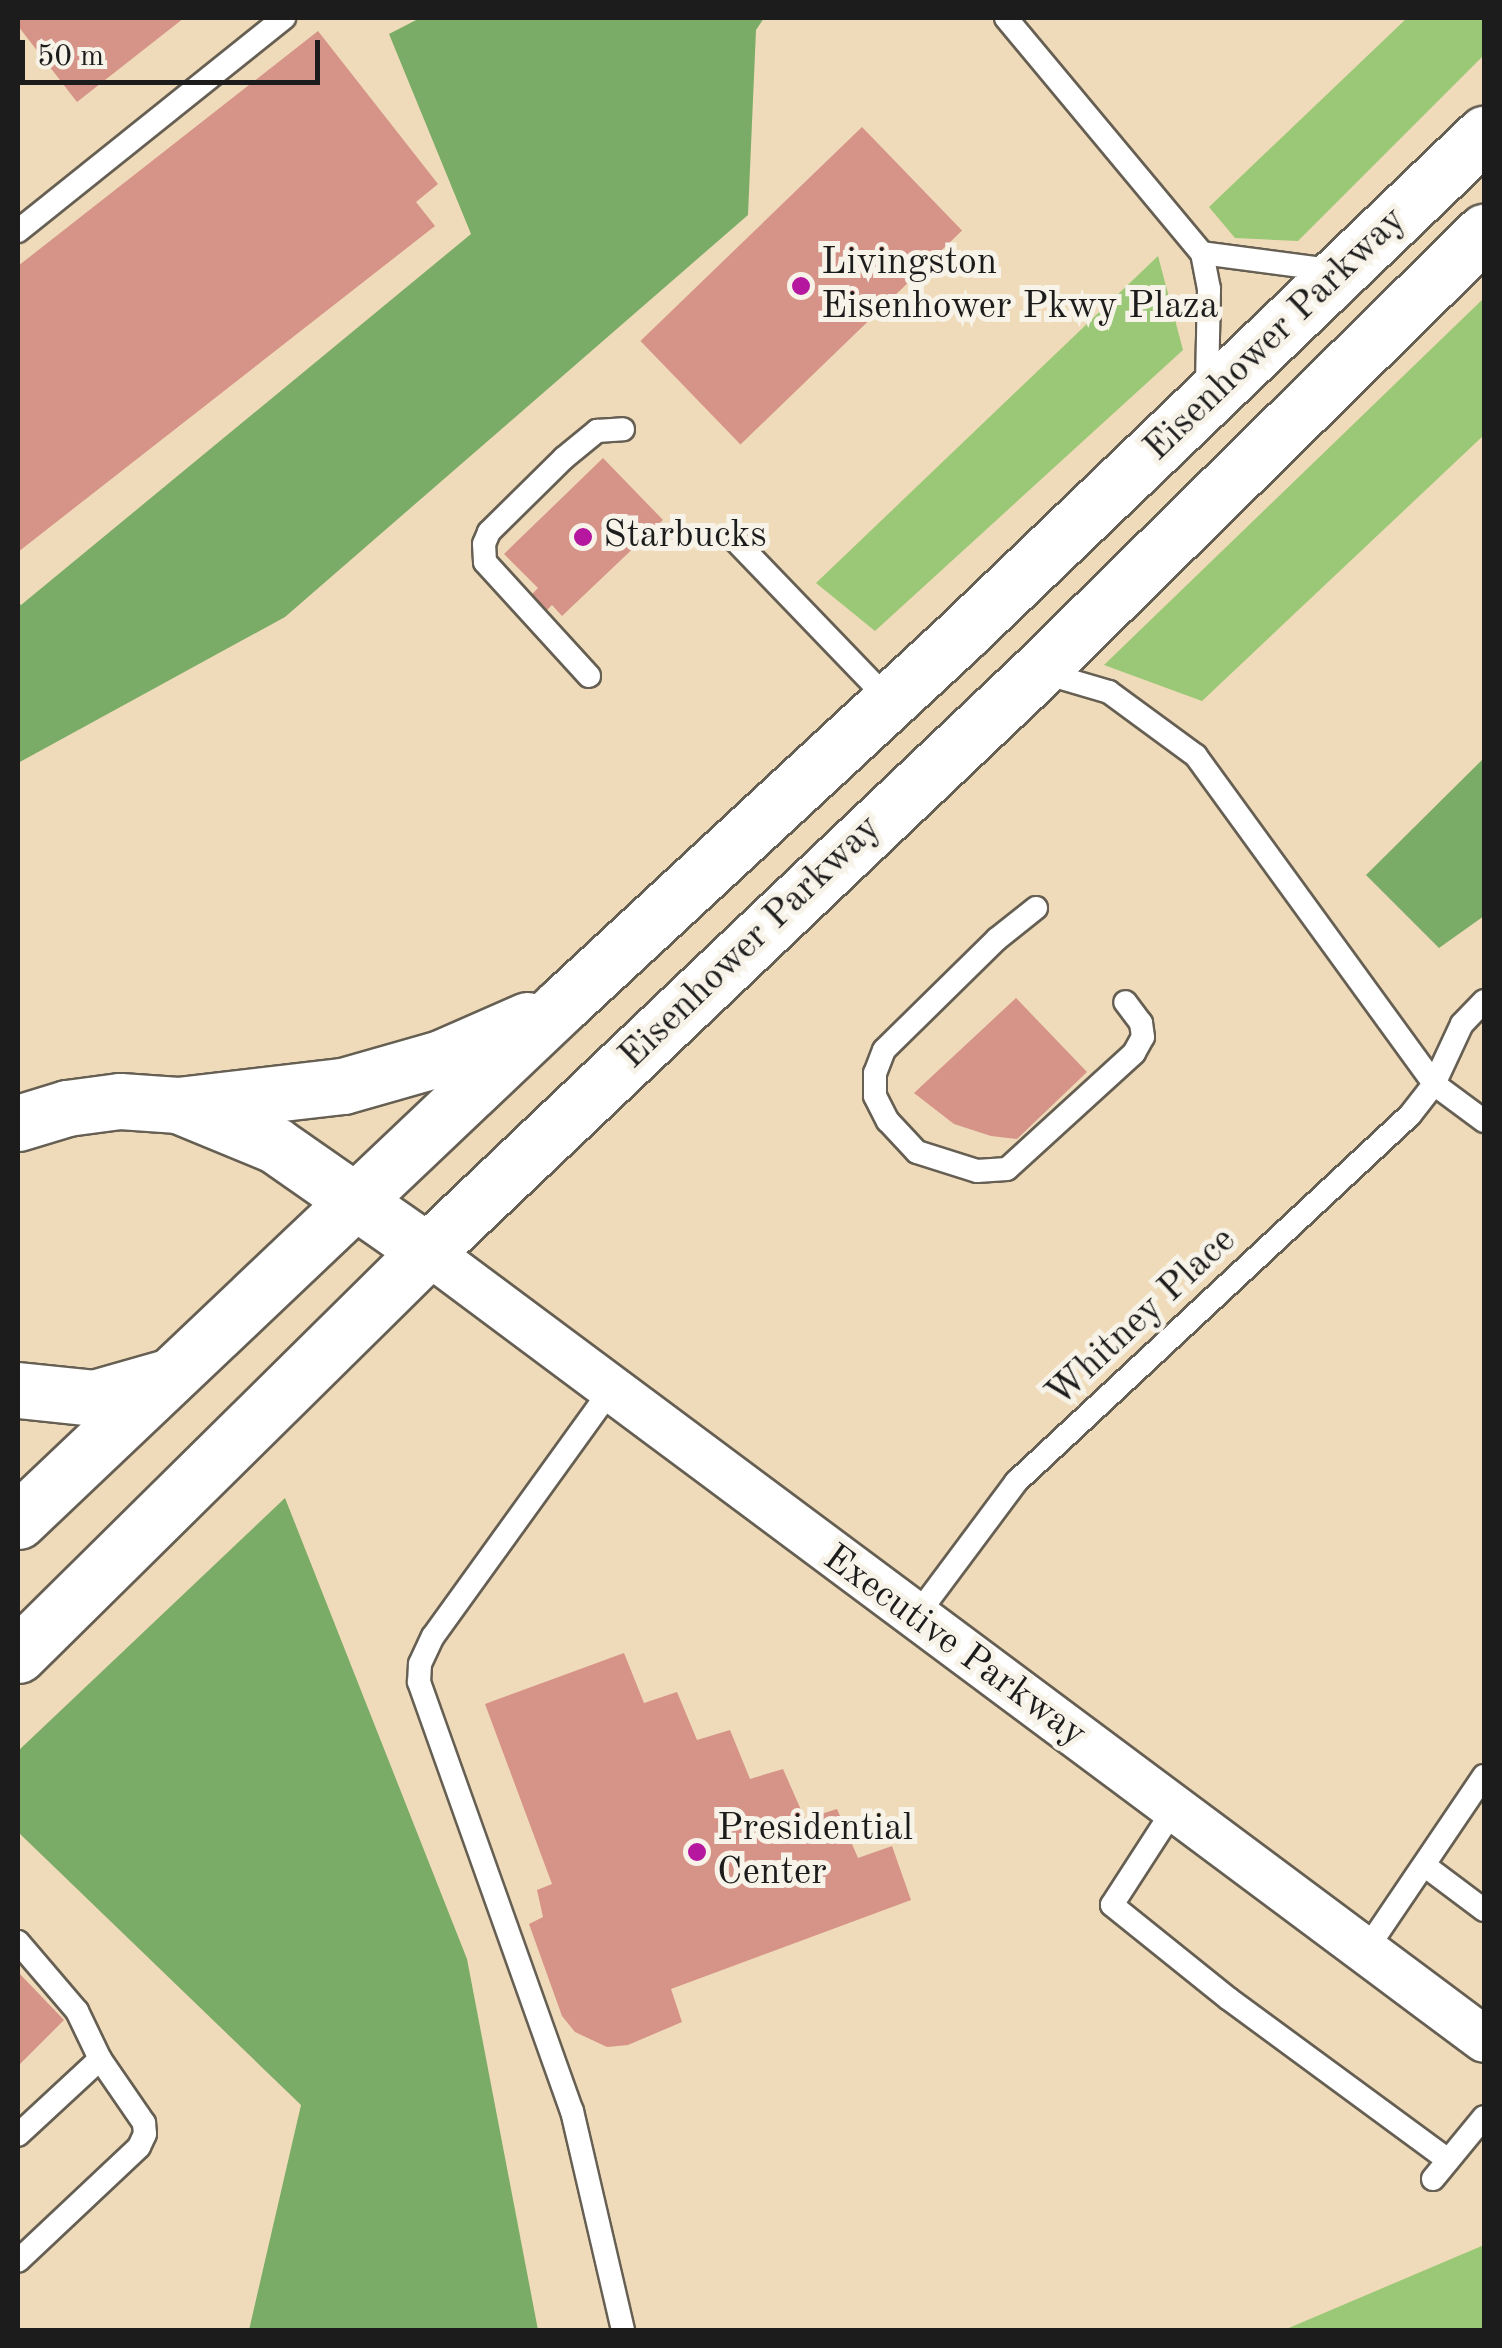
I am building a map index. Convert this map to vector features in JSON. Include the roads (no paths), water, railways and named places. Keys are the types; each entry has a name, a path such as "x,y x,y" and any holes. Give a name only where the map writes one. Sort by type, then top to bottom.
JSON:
{"main road":[{"name":"Eisenhower Parkway","path":"18,1522 166,1377 1206,402 1484,134"},
{"name":"Eisenhower Parkway","path":"18,1654 427,1251 1038,671 1484,232"},
{"path":"18,1123 67,1108 120,1101 178,1105 343,1086 441,1058 562,1005"},
{"path":"178,1105 276,1145 427,1251"},
{"path":"18,1390 94,1398 166,1377"}],"street":[{"name":"Executive Parkway","path":"427,1251 1484,2040"}],"lane":[{"path":"18,231 284,18"},
{"path":"1006,18 1202,253 1208,289 1210,354 1206,402"},
{"path":"1202,253 1344,271"},
{"path":"589,676 485,562 484,544 489,532 575,449 597,431 622,429"},
{"path":"734,538 890,700"},
{"path":"1038,671 1109,692 1196,756 1434,1084 1484,1121"},
{"path":"1036,908 984,951 884,1050 874,1072 875,1096 888,1121 917,1152 977,1171 1007,1169 1134,1053 1142,1037 1141,1022 1125,1002"},
{"name":"Whitney Place","path":"914,1618 1016,1482 1410,1115 1434,1084 1462,1024 1484,1000"},
{"path":"610,1391 433,1636 420,1664 419,1682 572,2111 623,2330"},
{"path":"1366,1950 1484,1776"},
{"path":"1174,1809 1112,1906 1229,1999 1448,2160"},
{"path":"1424,1864 1484,1910"},
{"path":"18,1942 77,2011 100,2060 144,2123 140,2148 18,2261"},
{"path":"18,2136 100,2060"},
{"path":"1433,2179 1484,2117"}],"place":[{"name":"Livingston Eisenhower Pkwy Plaza","path":"801,286"},
{"name":"Starbucks","path":"583,537"},
{"name":"Presidential Center","path":"697,1852"}]}
